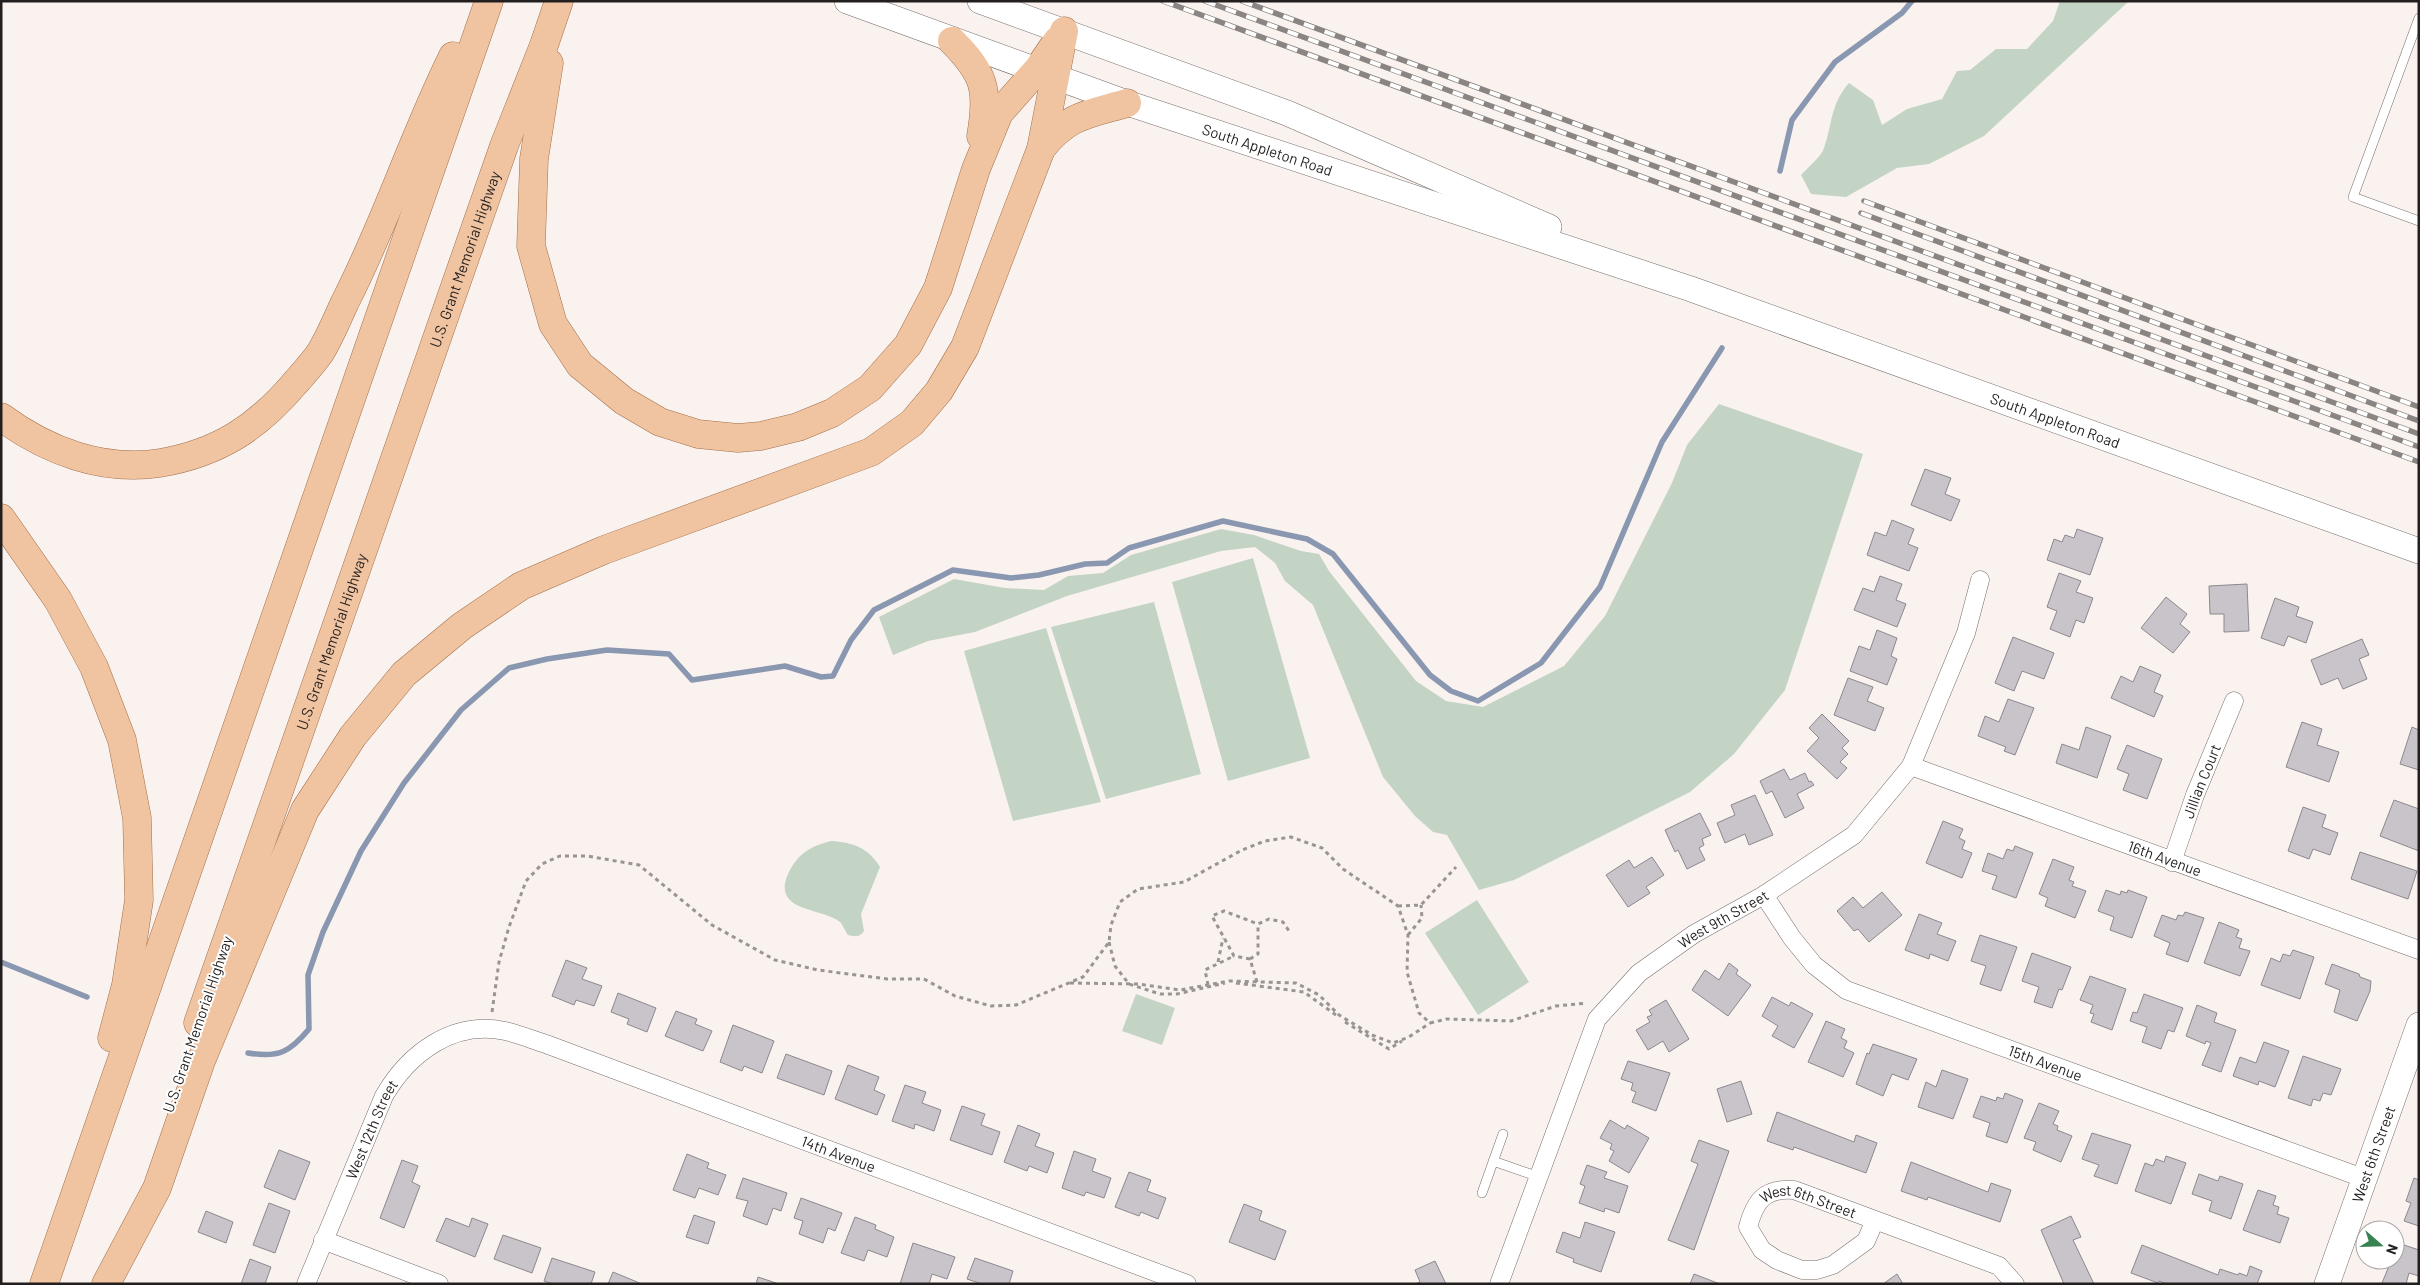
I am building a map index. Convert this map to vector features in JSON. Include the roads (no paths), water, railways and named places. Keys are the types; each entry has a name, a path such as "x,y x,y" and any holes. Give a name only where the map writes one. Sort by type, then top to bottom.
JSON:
{"main road":[{"path":"1,417 33,440 69,455 107,463 146,465 183,459 220,446 254,425 274,407 320,353 377,234 450,63 480,1"},
{"path":"44,1284 489,1"},
{"name":"South Appleton Road","path":"847,1 952,41 1047,73 1127,103 1691,289 2419,551"},
{"name":"South Appleton Road","path":"980,1 1288,113 1691,289"},
{"path":"557,7 534,159 531,246 553,324 580,365 624,402 660,422 698,434 738,438 761,436 798,428 832,413 870,388 908,345 938,288 976,169 999,114 1047,73"},
{"name":"U.S. Grant Memorial Highway","path":"106,1284 500,155 557,7"},
{"path":"106,1284 157,1188 201,1061 305,810 358,729 404,674 462,626 521,586 604,550 871,452 912,423 939,391 964,348 1041,149 1047,73 1064,31"},
{"path":"952,41 969,58 981,78 985,101 976,169"},
{"path":"1041,149 1055,131 1067,123 1127,103"},
{"path":"1,518 58,600 94,667 122,740 137,818 139,900 126,985 105,1065 53,1225 40,1284"},
{"name":"West 6th Street","path":"2327,1284 2363,1178 2419,1025"}],"street":[{"name":"West 9th Street","path":"1499,1284 1597,1020 1647,967 1694,934 1764,895 1854,836 1911,766 1966,633 1980,580"},
{"name":"Jillian Court","path":"2172,862 2195,795 2234,702"},
{"name":"16th Avenue","path":"1911,766 2419,950"},
{"name":"15th Avenue","path":"1764,895 1792,938 1814,965 1846,990 2363,1178"},
{"name":"West 12th Street","path":"306,1284 322,1240 384,1096 395,1077 410,1060 434,1044 468,1031 490,1030"},
{"name":"14th Avenue","path":"490,1030 505,1031 546,1044 1187,1284"},
{"name":"West 6th Street","path":"1875,1220 1866,1241 1833,1264 1817,1270 1802,1270 1777,1260 1762,1250 1748,1227 1753,1210 1760,1198 1783,1189 1794,1190 1875,1220 1999,1266 2015,1284"},
{"path":"322,1240 438,1284"}],"lane":[{"path":"2419,18 2417,30 2353,197 2419,221"},
{"path":"1482,1193 1503,1134"},
{"path":"1493,1161 1539,1177"}],"waterway":[{"path":"1780,171 1792,120 1835,62 1902,13 1912,1"},
{"path":"248,1053 268,1055 283,1052 296,1043 309,1029 308,975 323,932 361,851 404,783 461,710 509,668 547,659 607,650 669,654 692,680 785,666 821,677 833,676 851,640 874,610 953,570 1011,578 1039,575 1085,564 1107,563 1129,548 1223,521 1307,539 1333,554 1430,675 1451,691 1478,701 1541,663 1600,587 1662,442 1722,348"},
{"path":"1,962 87,997"}],"railway":[{"path":"1163,1 2419,462"},
{"path":"1205,1 2419,447"},
{"path":"1242,1 2419,434"},
{"path":"1864,201 2419,407"},
{"path":"1861,213 2419,421"}]}
